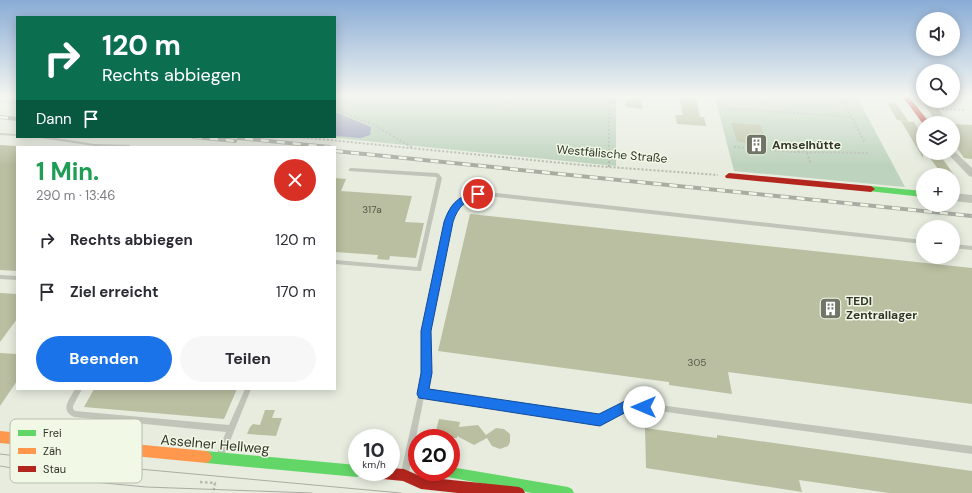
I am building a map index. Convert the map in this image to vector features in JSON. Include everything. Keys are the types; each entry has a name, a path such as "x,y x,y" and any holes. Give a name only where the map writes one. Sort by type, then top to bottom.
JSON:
{"main road":[{"path":"729,176 916,193"},
{"name":"Asselner Hellweg","path":"0,437 10,438"},
{"name":"Asselner Hellweg","path":"142,451 348,470"},
{"path":"404,475 408,474"},
{"path":"460,474 519,484 544,491"},
{"path":"400,475 421,483 519,493 544,491 568,493"}],"street":[{"path":"959,160 972,174"},
{"path":"960,198 972,199"}],"lane":[{"path":"0,134 16,135"},
{"path":"47,138 112,146"},
{"path":"336,262 419,269 440,178 437,176 351,170"},
{"path":"404,475 423,394 426,373 426,331 445,238 451,215 464,198 478,194 486,194 916,241"},
{"path":"960,247 972,248"},
{"path":"0,277 16,278"},
{"path":"78,390 70,406 70,411 74,414 126,419"},
{"path":"219,458 248,390"},
{"path":"423,394 600,420 629,404 972,450"},
{"path":"142,420 231,429"}],"path":[{"path":"362,120 376,126 414,148"},
{"path":"609,120 609,167"},
{"path":"854,120 865,143"},
{"path":"960,134 972,135"},
{"name":"Westfälische Straße","path":"309,138 609,167 729,176"},
{"path":"734,147 807,153 869,153"},
{"path":"807,153 811,164"},
{"path":"200,482 215,483 213,493"}],"green space":[{"path":"336,120 616,120 616,166 336,138"},
{"path":"721,120 869,120 905,187 734,171"}],"water":[{"path":"336,120 354,120 371,127 370,135 361,138 336,136"}],"building":[{"path":"676,120 705,120 706,126 677,124"},
{"path":"901,121 914,122 916,125 916,146"},
{"path":"731,123 761,125 768,148 746,146 745,143 737,141"},
{"path":"960,124 972,125 972,159 964,158 960,152"},
{"path":"0,145 17,146 16,271 0,270"},
{"path":"931,160 944,160 949,168 937,168"},
{"path":"336,178 346,179 341,191 412,196 405,222 424,223 416,258 390,256 389,260 377,259 378,255 336,252"},
{"path":"470,214 916,262 916,264 935,264 972,268 972,404 728,372 732,394 669,385 669,382 438,351"},
{"path":"0,293 16,294 16,320 0,342"},
{"path":"0,353 16,354 16,382 0,406"},
{"path":"93,390 237,390 224,419 84,407"},
{"path":"265,410 275,410 272,418 282,418 276,436 247,434 253,424 260,425"},
{"path":"439,419 460,422 459,427 478,425 486,435 496,428 504,429 510,434 510,442 508,446 500,449 492,446 487,438 474,445 460,438 460,429 436,429"},
{"path":"645,428 717,438 717,435 972,471 972,493 889,493 799,480 802,492 646,468"}],"tram line":[{"path":"0,454 10,455"},
{"path":"0,466 10,468"},
{"path":"142,469 401,493"},
{"path":"104,483 146,487 312,493"}],"railway":[{"path":"204,138 235,141"},
{"path":"239,138 319,146"},
{"path":"336,151 972,216"}],"traffic: fast":[{"path":"871,189 916,193"},
{"path":"206,457 348,470"},
{"path":"460,474 568,493"}],"traffic: slow":[{"path":"0,437 10,438"},
{"path":"142,451 206,457"}],"traffic: jam":[{"path":"729,176 871,189"},
{"path":"400,475 421,483 519,493"}],"place":[{"name":"Amselhütte","path":"757,145"},
{"name":"TEDI Zentrallager","path":"831,308"}],"route":[{"path":"478,194 464,198 451,215 448,222 426,331 426,373 423,394 600,420 629,404 644,407"}]}
